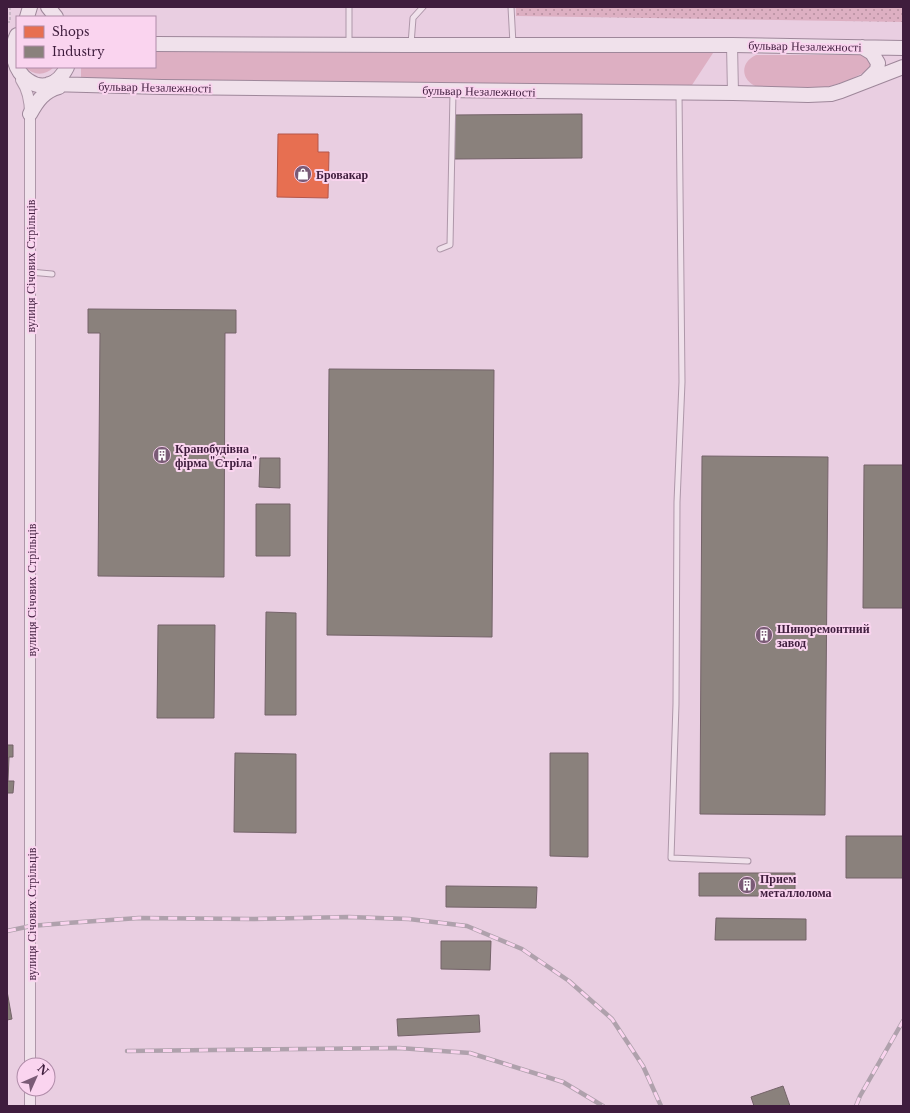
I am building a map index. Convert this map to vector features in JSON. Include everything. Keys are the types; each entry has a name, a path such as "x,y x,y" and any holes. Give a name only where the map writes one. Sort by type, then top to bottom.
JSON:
{"street":[{"path":"40,7 44,16"},
{"path":"48,7 55,16"},
{"path":"14,37 10,48 9,58 14,73"},
{"name":"бульвар Незалежності","path":"156,44 732,45 903,48"},
{"path":"732,45 733,93"},
{"path":"862,47 872,54 878,63 877,70 866,81"},
{"name":"бульвар Незалежності","path":"14,73 30,84 40,86 66,85 162,88 679,92 820,95 841,91 903,67"},
{"path":"47,85 62,75 66,68"},
{"name":"вулиця Січових Стрільців","path":"14,73 26,88 30,114 30,1057"},
{"name":"вулиця Січових Стрільців","path":"30,114 32,102 36,95 47,85"},
{"path":"30,114 43,94 66,85"}],"lane":[{"path":"349,7 349,44"},
{"path":"411,45 413,18 422,7"},
{"path":"511,7 513,45"},
{"path":"440,249 450,245 453,91"},
{"path":"679,92 682,382 677,502 676,704 671,858 748,861"},
{"path":"30,272 52,274"}],"path":[{"path":"7,22 10,22 10,7"}],"shaded area":[{"path":"516,7 903,7 903,22 516,16"},
{"path":"156,52 713,53 692,85 81,79 81,68 156,68"},
{"path":"756,55 867,55 872,60 871,69 847,81 827,87 817,89 758,87 748,81 744,72 747,63"},
{"path":"26,68 53,68 40,74"}],"building: Shops":[{"name":"Бровакар","path":"278,134 318,134 318,152 329,152 328,198 277,197"}],"building: Industry":[{"path":"582,114 582,158 454,159 453,115"},
{"name":"Кранобудівна фірма \"Стріла\"","path":"88,309 236,310 236,333 225,333 224,577 98,576 100,333 88,333"},
{"path":"329,369 494,370 492,637 327,635"},
{"name":"Шиноремонтний завод","path":"702,456 828,457 825,815 700,814"},
{"path":"260,458 280,458 280,488 259,487"},
{"path":"864,465 903,465 903,608 863,608"},
{"path":"256,504 290,504 290,556 256,556"},
{"path":"266,612 296,613 296,715 265,715"},
{"path":"158,625 215,625 214,718 157,718"},
{"path":"7,745 13,745 13,757 9,757 8,781 14,781 13,793 7,793"},
{"path":"235,753 296,754 296,833 234,832"},
{"path":"550,753 588,753 588,857 550,856"},
{"path":"846,836 903,836 903,878 846,878"},
{"name":"Прием металлолома","path":"699,873 795,873 795,896 699,896"},
{"path":"446,886 537,887 536,908 446,907"},
{"path":"716,918 806,919 806,940 715,940"},
{"path":"441,941 491,941 490,970 441,969"},
{"path":"7,991 12,1019 7,1020"},
{"path":"479,1015 480,1032 398,1036 397,1019"},
{"path":"783,1086 790,1106 754,1106 751,1097"}],"railway":[{"path":"7,931 31,926 139,918 252,919 348,917 409,919 467,926 522,949 569,981 612,1019 643,1066 661,1106"},
{"path":"856,1106 860,1096 903,1021"},
{"path":"127,1051 399,1048 470,1053 563,1082 603,1106"}],"place":[{"name":"Бровакар","path":"303,174"},
{"name":"Кранобудівна фірма \"Стріла\"","path":"162,455"},
{"name":"Шиноремонтний завод","path":"764,635"},
{"name":"Прием металлолома","path":"747,885"}]}
